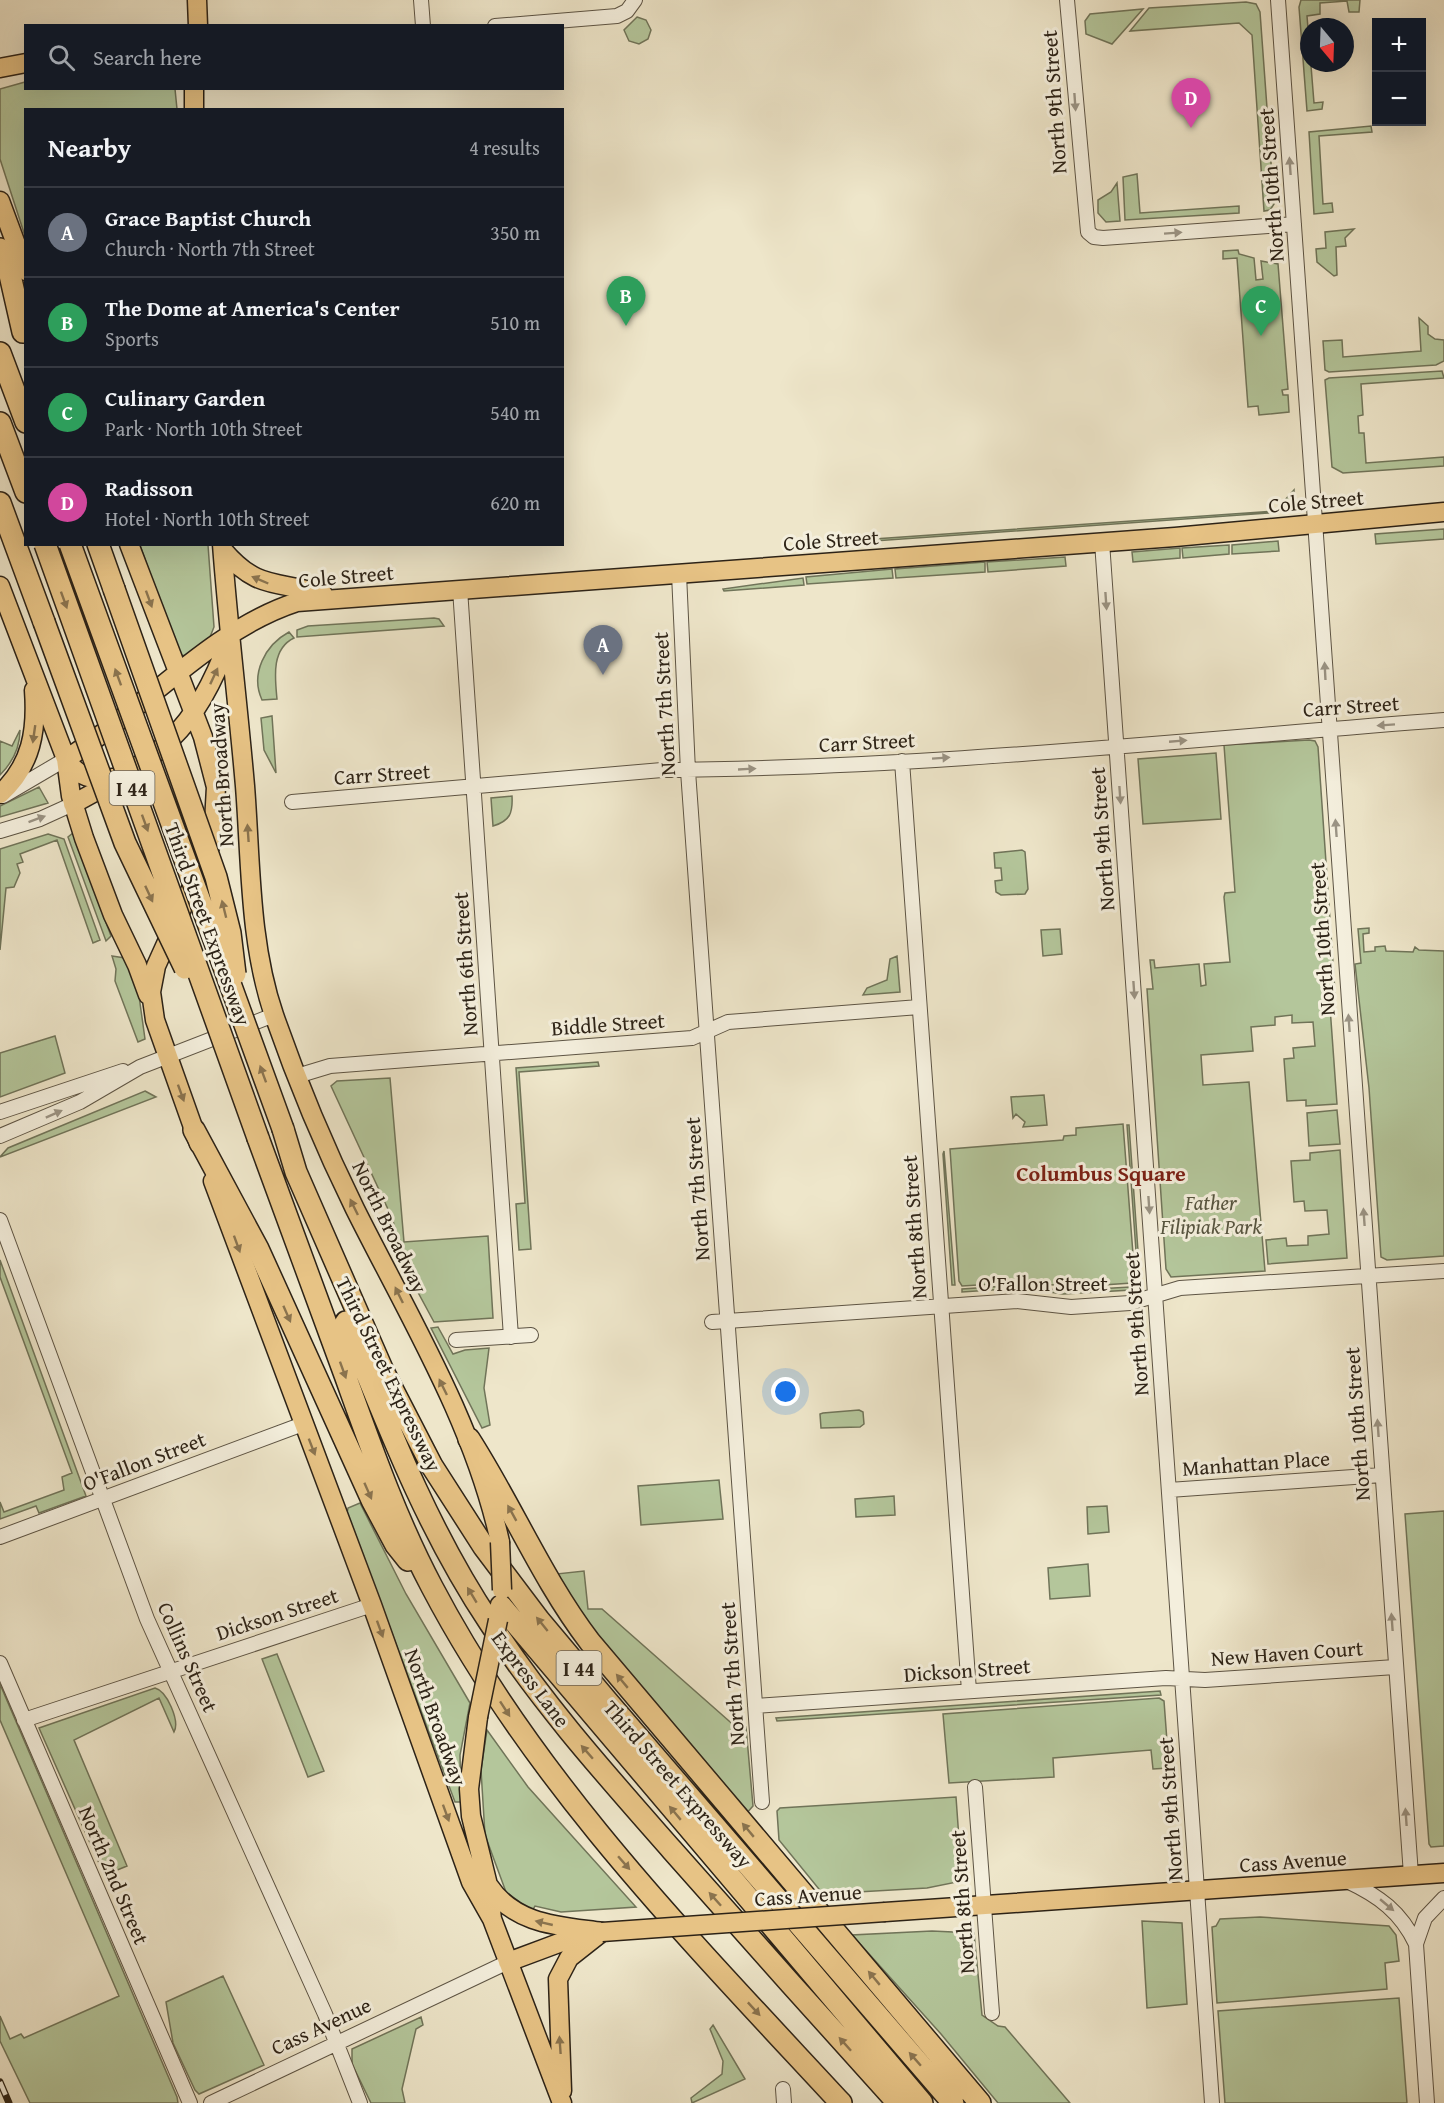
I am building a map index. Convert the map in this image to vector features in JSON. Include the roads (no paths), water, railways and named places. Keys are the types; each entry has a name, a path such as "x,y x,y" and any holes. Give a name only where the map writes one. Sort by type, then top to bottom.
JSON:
{"highway":[{"path":"0,249 10,275 24,336"},
{"path":"0,280 24,336"},
{"path":"0,353 24,417"},
{"path":"0,423 24,487"},
{"path":"0,503 126,843 169,936 220,1032"},
{"name":"Third Street Expressway","path":"46,546 258,1138 386,1485 432,1587 509,1717 575,1805 665,1910 841,2103"},
{"name":"Third Street Expressway","path":"71,546 283,1129 296,1172 406,1419 443,1484 484,1547 539,1620 953,2103"},
{"path":"99,546 216,877 230,933 239,1008"},
{"path":"194,1130 258,1249 382,1521 396,1545 432,1587"},
{"name":"Express Lane","path":"296,1172 345,1319 400,1460 432,1525 489,1622 570,1733 898,2103"},
{"path":"469,1439 521,1529 545,1576 590,1642 980,2103"},
{"path":"500,1606 922,2103"}],"main road":[{"path":"197,0 198,24"},
{"path":"0,68 24,63"},
{"path":"194,90 194,108"},
{"path":"0,201 24,266"},
{"name":"Cole Street","path":"66,759 177,673 230,637 285,606 337,598 1102,542 1444,512"},
{"name":"North Broadway","path":"130,546 210,756 216,788 213,840 156,966 151,1005 194,1130 372,1605 471,1882 492,1919 562,2103"},
{"path":"222,547 240,569 255,579 337,598"},
{"name":"North Broadway","path":"222,547 240,721 254,922 265,985 297,1076 329,1154 469,1439 489,1495 500,1542 500,1606 478,1717 469,1789 475,1833 488,1885 492,1919"},
{"path":"0,586 33,676 71,768 90,778 121,777"},
{"path":"73,804 156,754 194,713 212,682 230,637"},
{"path":"0,796 20,771 33,743 35,718 33,676"},
{"path":"66,759 73,804 112,915 142,975 151,1005"},
{"name":"Cass Avenue","path":"508,1962 559,1942 602,1932 1444,1873"},
{"path":"488,1885 503,1903 530,1919 602,1932"},
{"path":"562,2103 558,1979 569,1958 602,1932"}],"street":[{"path":"421,0 423,24"},
{"name":"North 9th Street","path":"1067,0 1083,201 1088,232 1094,237 1103,238 1294,224"},
{"name":"North 10th Street","path":"1278,0 1410,1875"},
{"path":"518,24 611,16 631,6"},
{"name":"North 9th Street","path":"1102,542 1212,2103"},
{"name":"North 7th Street","path":"679,574 688,771 762,1802"},
{"name":"North 6th Street","path":"460,589 511,1336"},
{"name":"Carr Street","path":"292,802 662,770 688,771 902,761 1444,720"},
{"path":"0,796 23,786 66,759"},
{"name":"North 8th Street","path":"902,761 969,1691"},
{"path":"0,831 40,819 73,804"},
{"name":"Biddle Street","path":"297,1076 330,1066 692,1038 728,1022 919,1007"},
{"path":"0,1136 80,1102 140,1067 167,1055 274,1015"},
{"path":"0,1112 93,1079 140,1067"},
{"name":"Collins Street","path":"0,1220 127,1571 325,2014 360,2103"},
{"name":"O'Fallon Street","path":"712,1322 1017,1301 1071,1307 1130,1303 1180,1288 1444,1271"},
{"path":"456,1340 531,1335"},
{"name":"O'Fallon Street","path":"0,1537 303,1424"},
{"name":"Manhattan Place","path":"1169,1490 1382,1475"},
{"name":"Dickson Street","path":"24,1720 372,1605"},
{"name":"North 2nd Street","path":"0,1663 190,2103"},
{"name":"New Haven Court","path":"1182,1679 1205,1680 1395,1667"},
{"name":"Dickson Street","path":"755,1706 1166,1678 1182,1679"},
{"name":"North 8th Street","path":"975,1787 992,2013"},
{"path":"1344,1880 1386,1902 1400,1916 1416,1944"},
{"path":"1427,2103 1416,1944 1425,1918 1444,1898"},
{"name":"Cass Avenue","path":"211,2103 508,1962"}],"railway":[{"path":"0,2082 9,2103"}],"place":[{"name":"Radisson","path":"1191,128"},
{"name":"The Dome at America's Center","path":"626,326"},
{"name":"Culinary Garden","path":"1261,336"},
{"name":"Grace Baptist Church","path":"603,675"}],"district":[{"name":"Columbus Square","path":"1101,1173"}],"park label":[{"name":"Father Filipiak Park","path":"1211,1214"}]}
